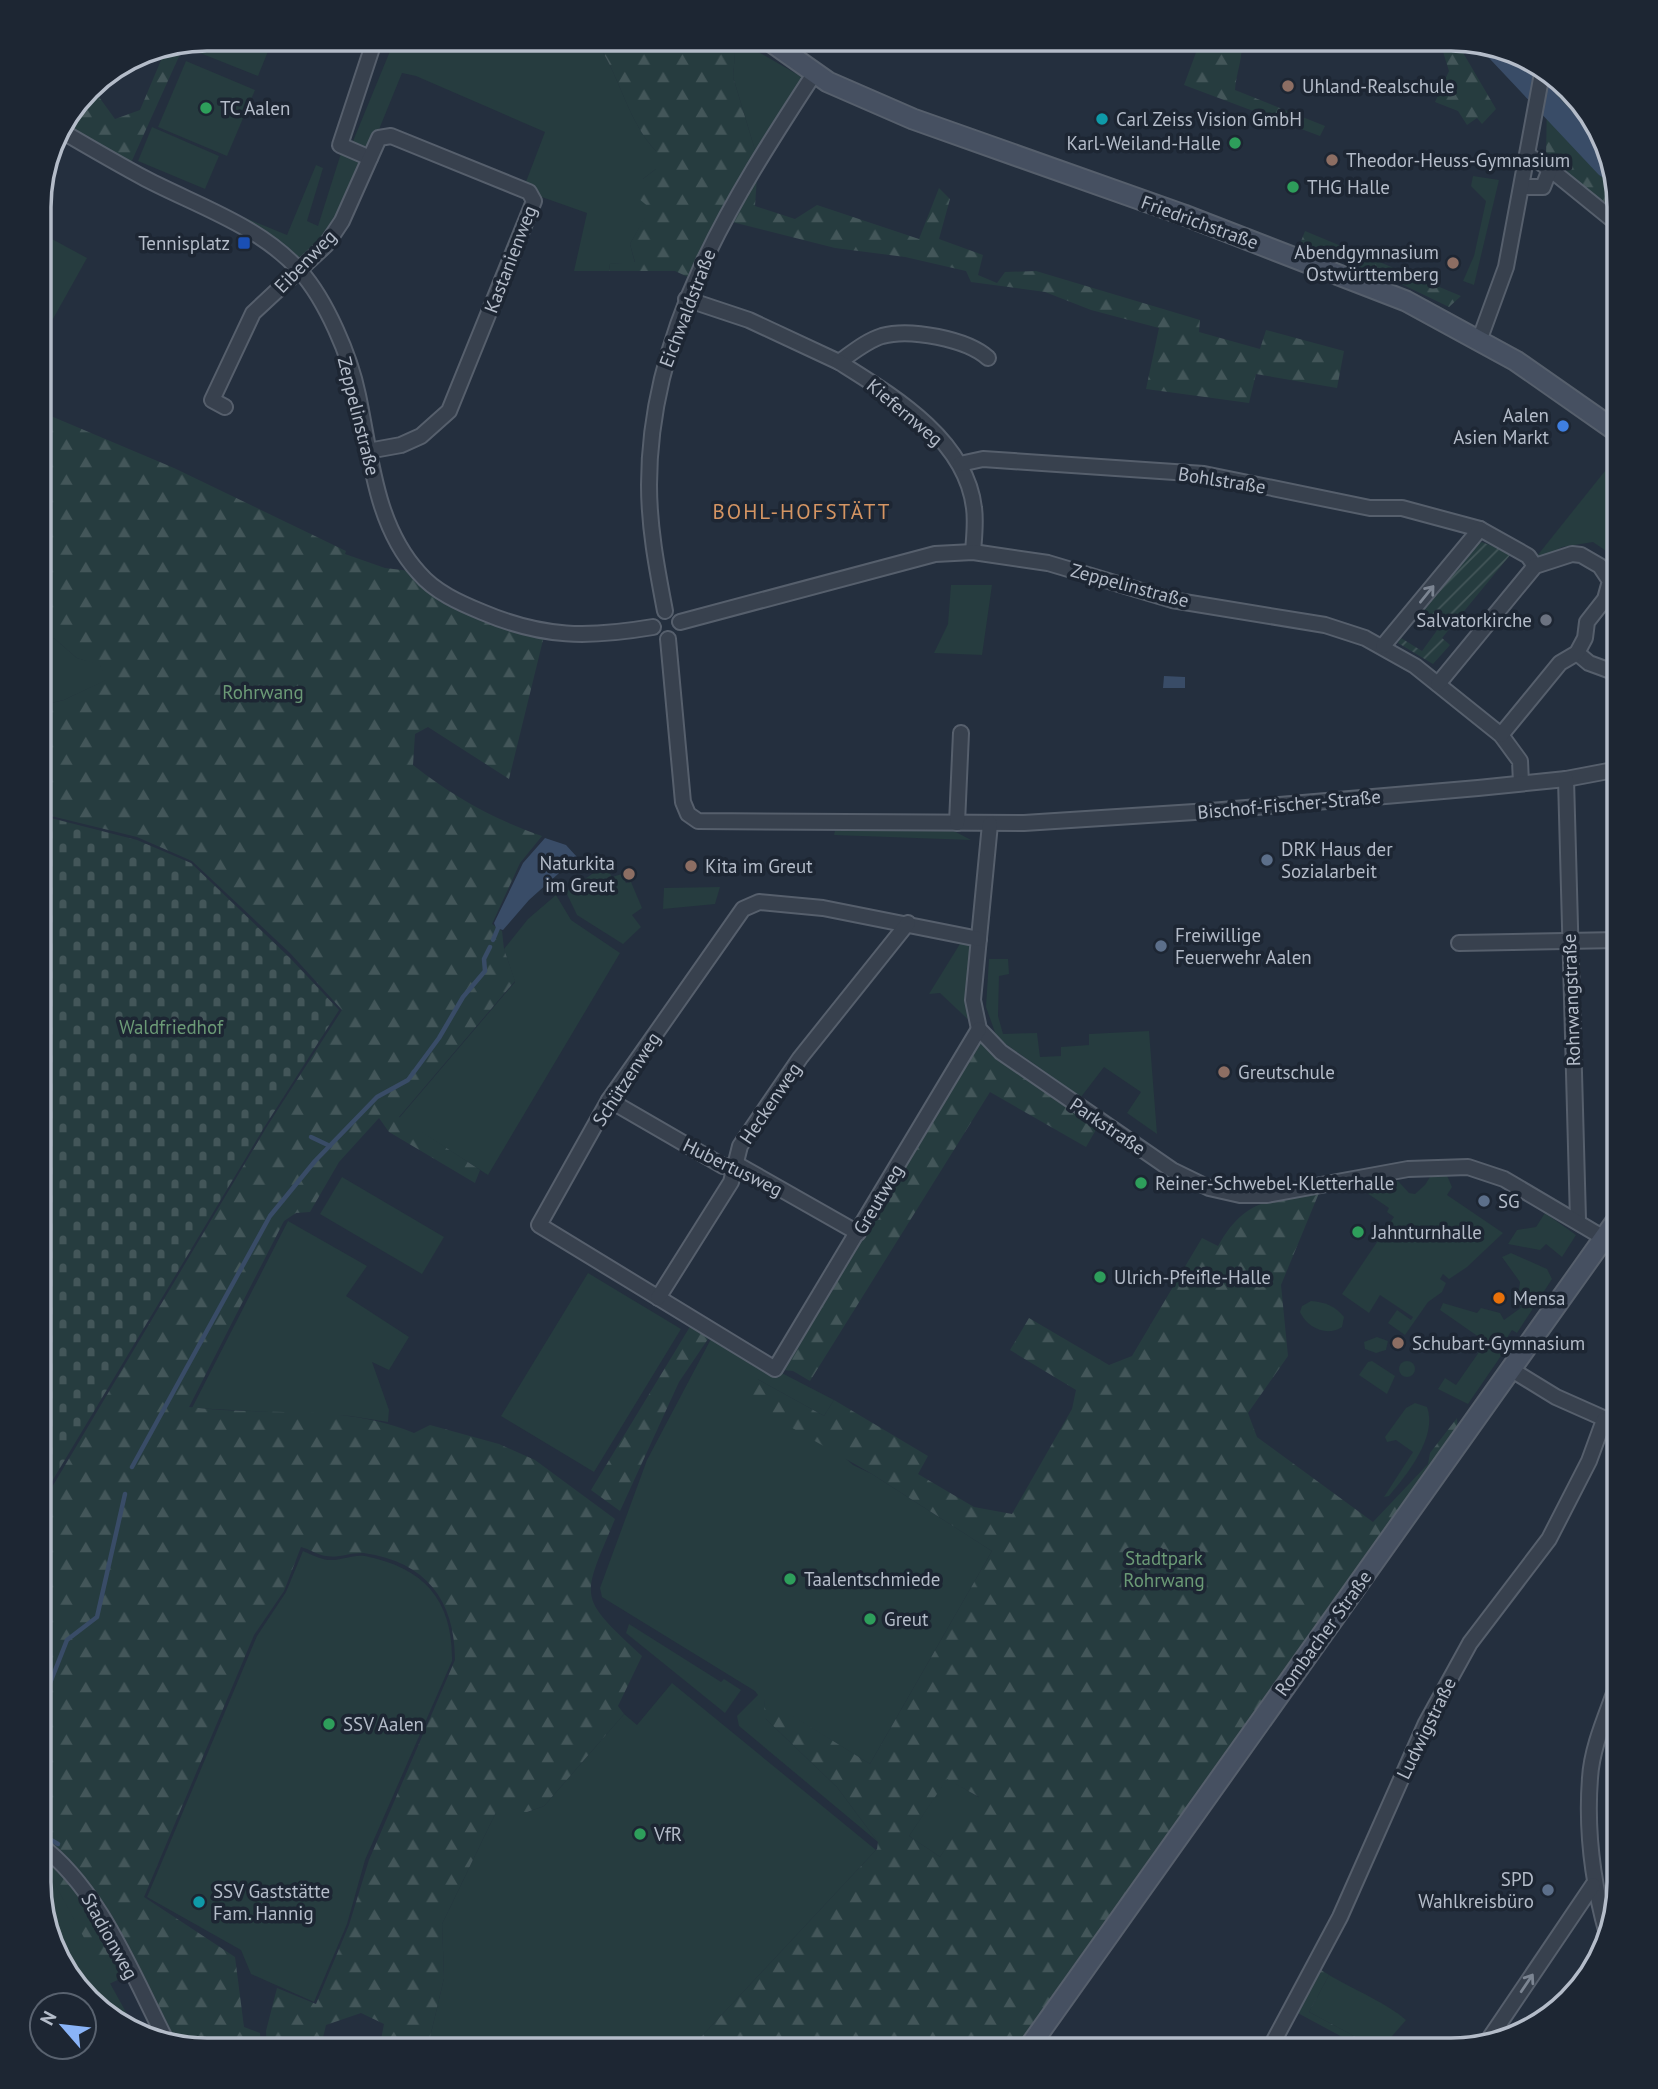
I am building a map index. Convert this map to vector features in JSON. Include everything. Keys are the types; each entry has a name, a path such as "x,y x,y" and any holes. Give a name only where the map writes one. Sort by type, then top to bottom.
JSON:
{"main road":[{"name":"Friedrichstraße","path":"783,51 814,74 913,119 1368,284 1516,361 1607,425"},
{"name":"Rombacher Straße","path":"1036,2038 1607,1234"}],"street":[{"path":"370,51 340,145 370,158"},
{"name":"Eichwaldstraße","path":"665,611 651,537 650,449 662,371 686,299 738,192 814,74"},
{"path":"1479,341 1507,267 1544,81"},
{"name":"Zeppelinstraße","path":"68,136 269,243 301,271 332,322 342,345 357,392 368,451 389,526 420,575 445,594 496,618 557,635 584,636 653,627"},
{"name":"Kastanienweg","path":"368,451 401,445 421,436 449,411 534,201 529,192 391,136 379,138 370,158"},
{"path":"1528,155 1550,169 1607,215"},
{"name":"Eibenweg","path":"225,407 212,400 245,326 253,313 301,271 342,221 370,158"},
{"path":"1522,187 1543,187 1550,169"},
{"name":"Kiefernweg","path":"686,299 749,320 839,362 938,435 960,464 974,508 972,552"},
{"path":"839,362 881,336 899,333 967,344 988,358"},
{"name":"Bohlstraße","path":"960,464 983,458 1204,474 1370,508 1402,508 1480,528 1528,556 1535,566"},
{"path":"1383,646 1480,528"},
{"name":"Zeppelinstraße","path":"680,622 935,554 972,552 1048,563 1172,600 1325,625 1383,646 1438,684 1501,735 1520,761 1521,783"},
{"path":"1438,684 1535,566 1572,554 1581,555 1600,566 1607,576"},
{"path":"1501,735 1560,663 1577,653 1585,638 1587,622 1605,599 1607,592"},
{"path":"665,611 675,614 680,622 679,631 668,639 658,636 653,627 655,617 665,611"},
{"name":"Bischof-Fischer-Straße","path":"668,639 683,802 692,818 720,821 990,824 1210,811 1566,779 1607,771"},
{"path":"1577,653 1589,663 1607,670"},
{"path":"957,823 961,733"},
{"name":"Rohrwangstraße","path":"1566,779 1578,1220"},
{"path":"979,1029 973,1000 990,824"},
{"name":"Schützenweg","path":"775,1369 539,1225 609,1100 743,909 759,902 823,908 979,939"},
{"name":"Heckenweg","path":"658,1298 731,1182 740,1146 800,1058 908,923"},
{"path":"1460,943 1607,940"},
{"name":"Parkstraße","path":"979,1029 1001,1052 1021,1066 1172,1170 1209,1188 1240,1195 1267,1195 1408,1169 1468,1167 1504,1179 1578,1220 1604,1238"},
{"name":"Greutweg","path":"775,1369 979,1029"},
{"name":"Hubertusweg","path":"609,1100 723,1166 735,1165 858,1233"},
{"path":"1512,1370 1556,1397 1607,1421"},
{"name":"Ludwigstraße","path":"1275,2038 1340,1917 1432,1712 1470,1643 1549,1539 1589,1461 1604,1420"},
{"path":"1603,1919 1593,1885 1590,1777 1607,1715"},
{"name":"Stadionweg","path":"51,1854 87,1893 161,2031"},
{"path":"1494,2032 1593,1885"}],"green space":[{"path":"196,51 268,51 258,76"},
{"path":"390,51 602,51 637,125 656,151 656,169 643,179 651,208 630,244 635,263 610,264 609,271 574,271 587,213 536,195 524,187 545,132 416,76 402,73 369,154 351,146"},
{"path":"735,51 757,51 807,80 757,157 733,77"},
{"path":"735,51 733,77 757,157 692,279 675,271 609,271 610,264 635,262 630,244 650,208 633,194 643,179 656,169 656,151 637,125 603,52"},
{"path":"1197,51 1241,51 1235,90 1325,126 1320,136 1184,85"},
{"path":"1443,51 1462,51 1496,109 1482,124 1477,118 1467,125 1458,111 1435,102 1449,71"},
{"path":"180,53 130,165 70,132 95,97 99,97 115,119 140,110 162,57"},
{"path":"1491,56 1527,71 1526,77 1517,85"},
{"name":"TC Aalen","path":"186,61 255,90 227,156 158,127"},
{"path":"1556,93 1581,121 1602,166 1607,207 1546,159 1547,100"},
{"path":"152,127 219,156 205,189 138,161"},
{"path":"342,150 366,160 342,213 301,266 214,205 287,235 316,165 323,168 307,221 318,226"},
{"path":"1473,176 1499,180 1474,285 1463,281 1474,256 1486,201 1471,186"},
{"path":"757,177 755,206 795,219 817,205 919,239 939,188 950,199 939,239 983,255 978,275 997,283 1005,272 1036,271 1200,320 1199,332 1260,349 1266,330 1344,351 1337,388 1256,374 1249,403 1146,389 1159,328 1091,310 1045,292 971,282 966,271 905,257 835,248 732,222"},
{"path":"1305,231 1461,296 1449,307 1391,279 1300,244"},
{"path":"51,238 87,258 51,322"},
{"name":"Rohrwang","path":"51,416 174,468 346,551 345,554 385,568 410,571 544,636 509,779 428,727 415,734 413,765 474,806 542,836 520,863 492,924 502,931 504,949 515,981 399,1117 480,1170 475,1183 389,1132 379,1118 339,1162 310,1212 296,1213 284,1221 189,1407 331,1414 387,1424 414,1433 430,1425 499,1444 535,1460 615,1519 596,1566 591,1582 591,1595 606,1620 642,1656 618,1706 624,1714 544,1806 527,1812 496,1812 442,1924 444,1978 430,2038 381,2038 384,2024 361,2013 326,2025 323,2038 266,2038 277,1988 316,2004 349,1925 369,1860 455,1660 450,1619 443,1602 433,1587 404,1565 364,1553 326,1556 301,1547 284,1591 254,1635 144,1897 235,1957 244,2027 260,2033 260,2038 186,2037 168,2033 82,1880 51,1853 51,1489 266,1128 342,1010 290,953 192,861 137,837 51,816 51,703 64,700 106,680 100,665 77,658 54,638 51,639"},
{"path":"1605,471 1607,552 1593,542 1562,547 1542,559 1537,556"},
{"path":"1482,542 1511,554 1442,638 1450,645 1433,664 1398,643 1401,638 1422,651 1438,629 1419,613 1474,545"},
{"path":"951,585 992,585 982,655 934,653 948,624"},
{"path":"54,638 77,658 100,664 107,680 51,703 51,639"},
{"name":"Waldfriedhof","path":"51,818 137,840 191,863 290,958 339,1010 265,1126 51,1483"},
{"path":"836,826 954,831 971,840 834,835"},
{"path":"605,865 612,877 622,874 626,883 631,882 642,908 632,915 641,927 623,944 577,915 566,892"},
{"path":"720,887 715,904 663,909 664,888"},
{"path":"556,895 571,920 620,953 488,1175 399,1118 515,982 504,949 528,919"},
{"path":"963,939 975,941 975,1026 940,993 929,994"},
{"path":"989,959 1008,959 1009,974 999,976 998,1016 1003,1034 1037,1033 1040,1057 1061,1056 1061,1047 1089,1045 1089,1034 1149,1031 1157,1134 1127,1113 1141,1092 1104,1067 1081,1097 997,1038 986,1007"},
{"path":"979,1029 1101,1121 1086,1147 990,1092 810,1381 793,1371 775,1369"},
{"path":"1445,1171 1452,1187 1447,1195 1503,1233 1467,1267 1449,1279 1443,1274 1440,1279 1446,1283 1442,1292 1428,1302 1405,1335 1388,1323 1397,1310 1411,1320 1413,1317 1380,1295 1369,1313 1342,1294 1394,1217 1387,1212 1389,1208 1367,1193 1385,1183 1398,1181 1409,1193 1415,1194 1433,1172"},
{"path":"342,1177 444,1237 422,1274 320,1214"},
{"name":"Stadtpark Rohrwang","path":"1319,1193 1281,1285 1288,1356 1248,1413 1257,1437 1373,1522 1428,1464 1430,1453 1457,1418 1458,1433 1031,2038 700,2038 877,1849 878,1842 837,1787 765,1718 764,1698 870,1764 992,1551 872,1474 744,1400 757,1379 824,1416 834,1400 928,1456 918,1474 974,1507 1012,1514 1072,1409 1076,1390 1010,1350 1029,1318 1109,1365 1132,1356 1202,1238 1218,1246 1238,1219 1260,1204","holes":["947,1779 979,1797 940,1857 909,1836"]},
{"path":"1545,1213 1576,1235 1562,1257 1546,1244 1540,1250 1508,1244 1517,1230 1536,1227"},
{"path":"288,1221 367,1266 346,1296 409,1337 389,1370 372,1362 389,1410 388,1422 350,1416 192,1408"},
{"path":"1511,1253 1547,1269 1552,1279 1517,1333 1512,1330 1499,1350 1503,1353 1468,1404 1438,1389 1445,1378 1456,1385 1486,1342 1440,1310 1443,1303 1477,1313 1481,1308 1500,1313 1504,1320 1522,1307 1517,1304 1520,1282 1502,1257"},
{"path":"588,1273 681,1329 594,1472 501,1416"},
{"path":"1311,1301 1337,1310 1344,1317 1342,1327 1324,1331 1307,1322 1300,1312 1302,1306"},
{"path":"691,1325 710,1336 679,1382 620,1511 591,1490"},
{"name":"Taalentschmiede","path":"712,1337 834,1400 824,1416 757,1379 853,1465 872,1474 992,1551 870,1764 764,1699 766,1719 837,1787 878,1842 739,1726 737,1716 758,1695 755,1691 602,1597 600,1588 647,1460"},
{"path":"1377,1337 1388,1341 1386,1350 1376,1353 1365,1349 1364,1342"},
{"path":"1372,1361 1395,1376 1387,1394 1359,1375 1368,1362"},
{"path":"1404,1361 1410,1361 1415,1369 1413,1375 1404,1377 1399,1372 1399,1366"},
{"path":"1415,1403 1427,1407 1429,1418 1425,1442 1404,1477 1389,1496 1384,1497 1413,1452 1396,1440 1387,1442 1385,1437 1406,1408"},
{"path":"303,1551 328,1560 365,1556 386,1561 419,1579 441,1605 451,1640 452,1661 365,1860 347,1924 314,2002 251,1974 241,1950 147,1897 257,1636 286,1592"},
{"path":"629,1624 721,1682 724,1679 741,1690 725,1713 626,1633"},
{"path":"672,1683 876,1850 700,2038 430,2038 444,1978 442,1924 496,1812 527,1812 544,1806 624,1714 637,1725"},
{"path":"947,1778 980,1798 940,1857 909,1836"},
{"path":"51,1858 82,1890 128,1975 109,1984 51,1877"},
{"path":"51,1877 129,2017 104,2000 77,1969 59,1933 52,1903"},
{"path":"1318,1968 1329,1975 1309,2012 1358,2038 1344,2038 1296,2012"},
{"path":"1329,1975 1406,2020 1390,2038 1358,2038 1309,2012"}],"water":[{"path":"1164,676 1185,677 1185,688 1163,688"},
{"path":"545,838 566,845 577,857 529,900 503,930 496,928 494,923 523,863"}],"waterway":[{"path":"1510,63 1599,157"},
{"path":"493,940 498,928"},
{"path":"132,1467 270,1216 315,1161 377,1097 408,1080 439,1038 463,997 485,971 484,959 490,947"},
{"path":"311,1137 330,1146"},
{"path":"51,1681 67,1640 97,1617 125,1494"},
{"path":"51,1840 58,1844"}],"place":[{"name":"Uhland-Realschule","path":"1288,86"},
{"name":"TC Aalen","path":"206,108"},
{"name":"Carl Zeiss Vision GmbH","path":"1102,119"},
{"name":"Karl-Weiland-Halle","path":"1235,143"},
{"name":"Theodor-Heuss-Gymnasium","path":"1332,160"},
{"name":"THG Halle","path":"1293,187"},
{"name":"Tennisplatz","path":"244,243"},
{"name":"Abendgymnasium Ostwürttemberg","path":"1453,263"},
{"name":"Aalen Asien Markt","path":"1563,426"},
{"name":"Salvatorkirche","path":"1546,620"},
{"name":"DRK Haus der Sozialarbeit","path":"1267,860"},
{"name":"Kita im Greut","path":"691,866"},
{"name":"Naturkita im Greut","path":"629,874"},
{"name":"Freiwillige Feuerwehr Aalen","path":"1161,946"},
{"name":"Greutschule","path":"1224,1072"},
{"name":"Reiner-Schwebel-Kletterhalle","path":"1141,1183"},
{"name":"SG","path":"1484,1201"},
{"name":"Jahnturnhalle","path":"1358,1232"},
{"name":"Ulrich-Pfeifle-Halle","path":"1100,1277"},
{"name":"Mensa","path":"1499,1298"},
{"name":"Schubart-Gymnasium","path":"1398,1343"},
{"name":"Taalentschmiede","path":"790,1579"},
{"name":"Greut","path":"870,1619"},
{"name":"SSV Aalen","path":"329,1724"},
{"name":"VfR","path":"640,1834"},
{"name":"SPD Wahlkreisbüro","path":"1548,1890"},
{"name":"SSV Gaststätte Fam. Hannig","path":"199,1902"}],"district":[{"name":"BOHL-HOFSTÄTT","path":"802,511"}]}
